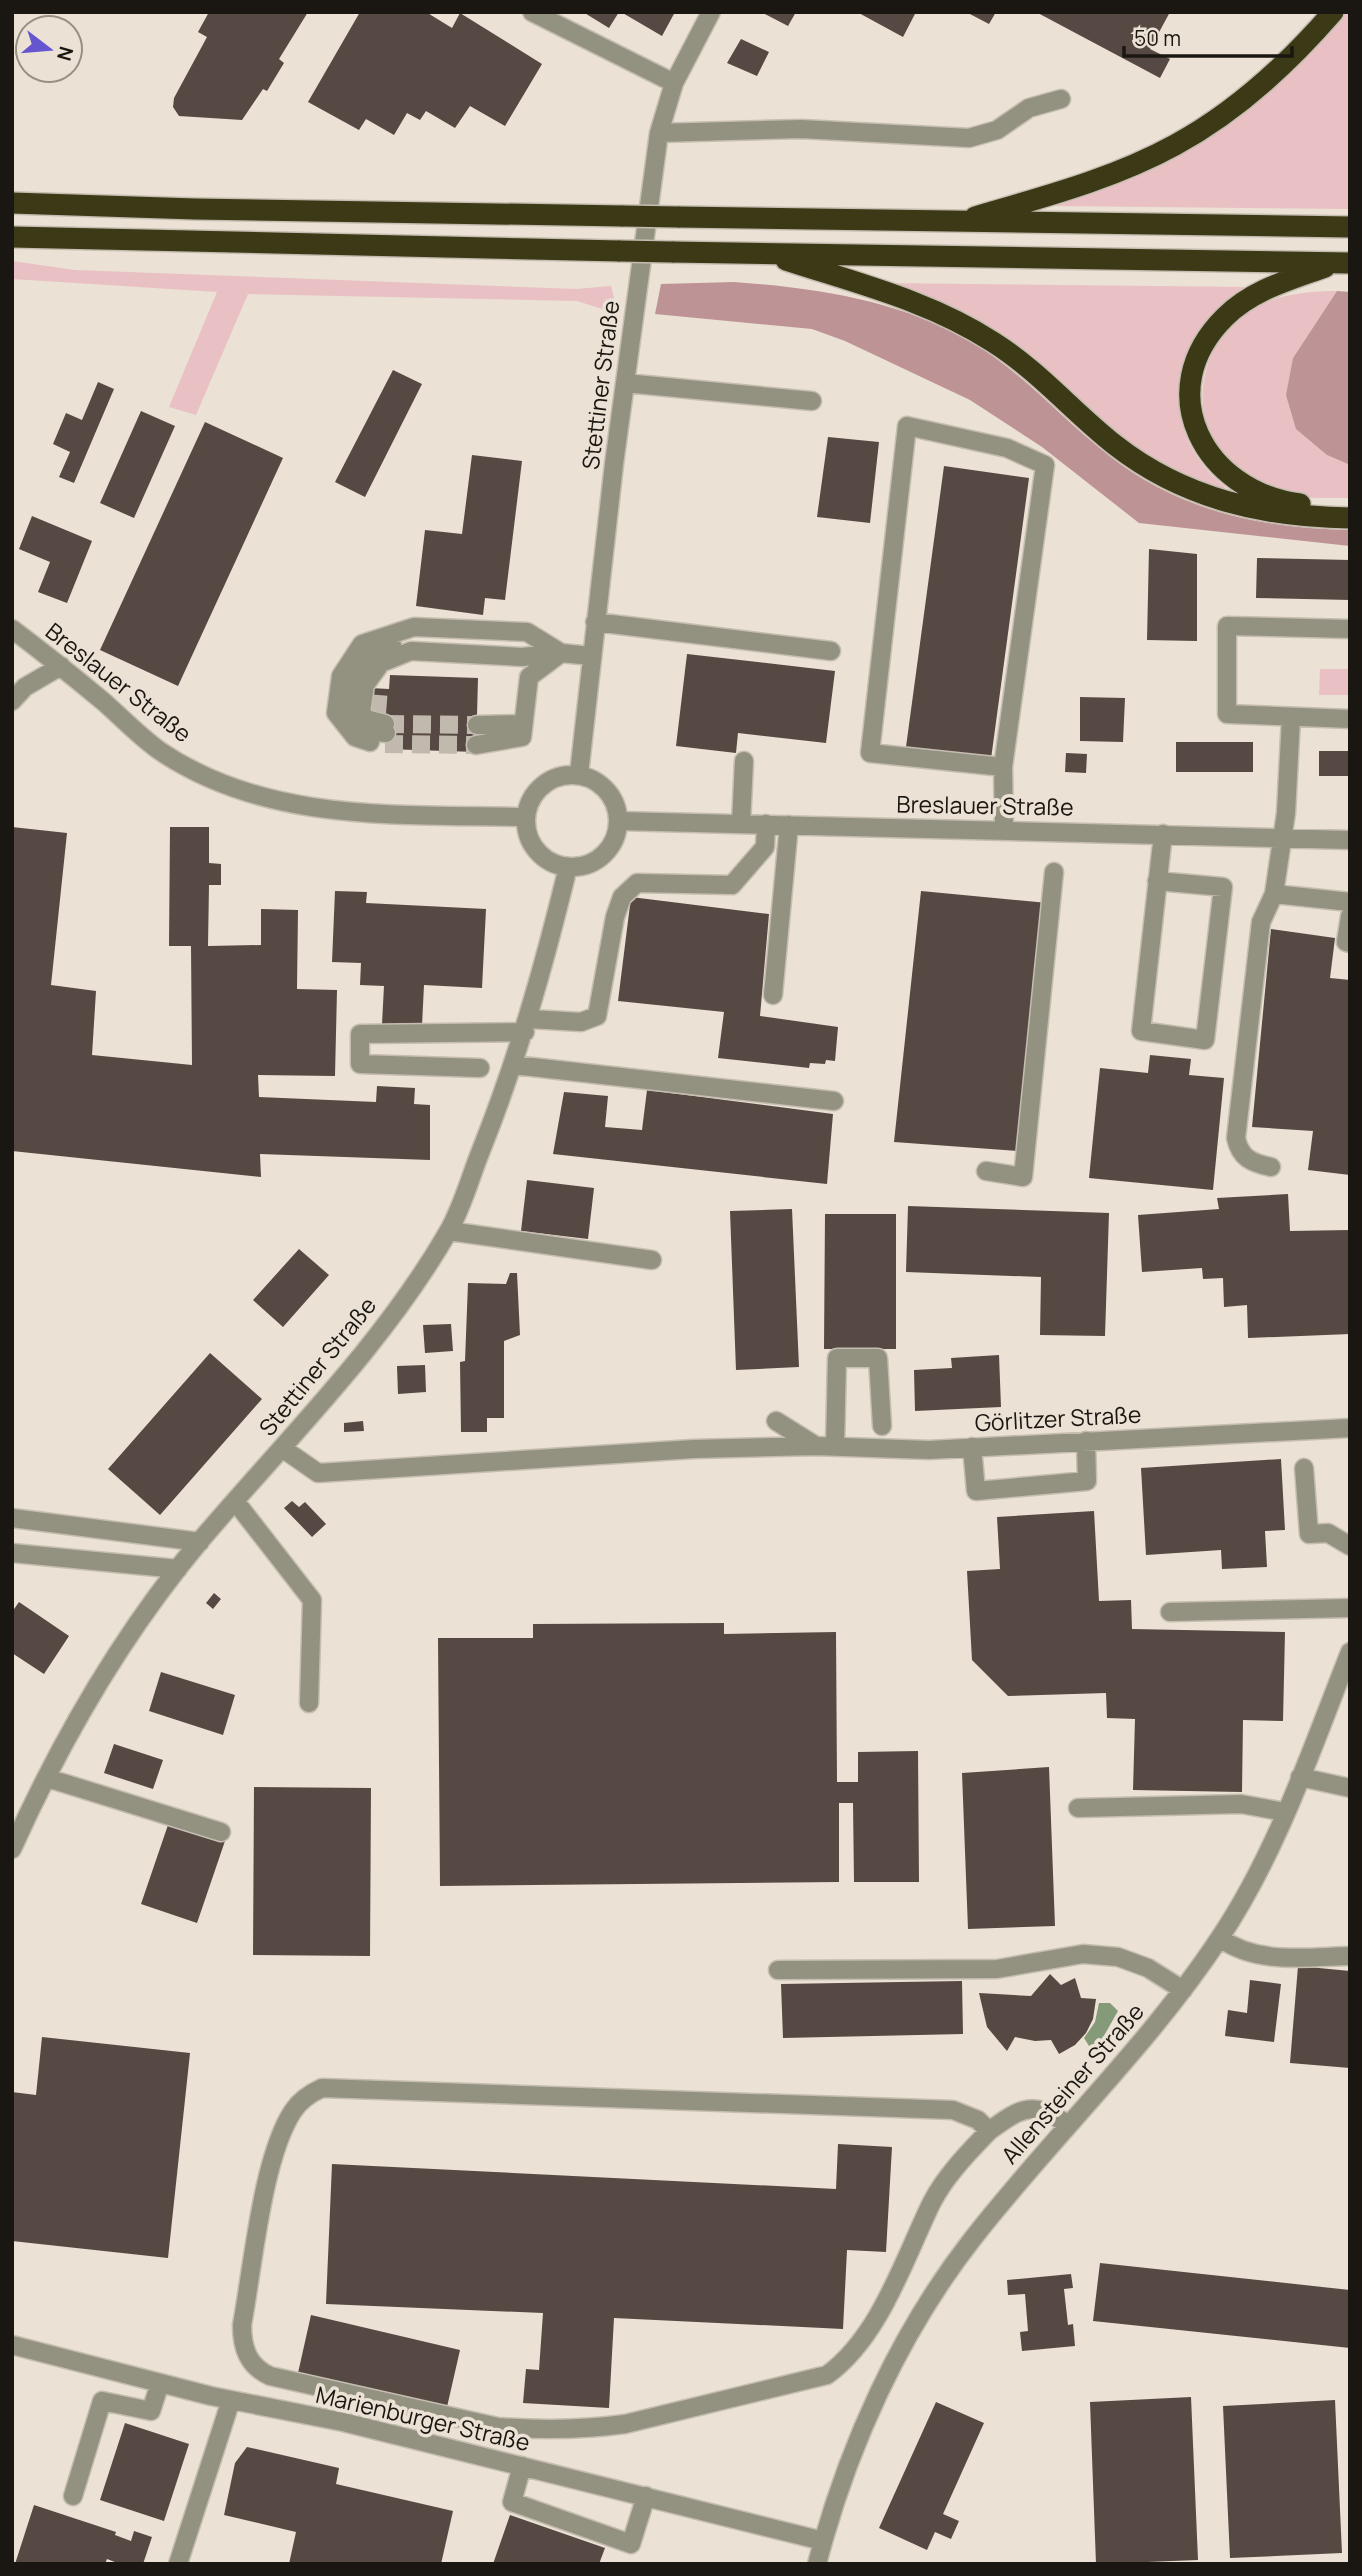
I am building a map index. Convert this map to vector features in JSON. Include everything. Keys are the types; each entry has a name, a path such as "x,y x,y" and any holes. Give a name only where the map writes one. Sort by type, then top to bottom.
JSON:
{"highway":[{"path":"956,223 1102,178 1174,146 1244,99 1334,12"},
{"path":"12,203 195,209 956,223 1350,227"},
{"path":"12,237 620,251 1343,263"},
{"path":"767,253 905,299 970,327 1047,382 1114,444 1166,478 1197,492 1265,512 1350,518"},
{"path":"1343,263 1265,289 1241,303 1208,338 1197,361 1191,387 1193,415 1200,442 1214,463 1229,477 1276,500 1312,506 1350,506"}],"street":[{"path":"532,12 674,83"},
{"name":"Stettiner Straße","path":"579,774 595,622 659,133 674,83 711,12"},
{"path":"659,133 801,129 969,138 997,131 1029,108 1061,99"},
{"path":"625,383 812,401"},
{"path":"1003,767 870,753 907,426 1007,448 1045,465 1003,767 1004,829"},
{"path":"595,622 831,651"},
{"path":"1350,629 1227,626 1227,714 1350,719"},
{"path":"561,653 527,632 414,627 362,643 341,676 336,713 355,737 380,727 366,719 361,712 365,685 380,663 411,651 522,657 561,653 591,656"},
{"name":"Breslauer Straße","path":"12,629 61,666 160,750 214,780 257,798 346,813 526,817"},
{"path":"379,688 383,676 395,665 413,662 520,669 561,653"},
{"path":"476,735 522,731 529,677 561,653"},
{"path":"12,701 25,687 61,666"},
{"path":"1272,1167 1246,1158 1238,1149 1236,1138 1261,922 1274,894 1282,840 1291,718"},
{"path":"741,824 744,761"},
{"path":"579,774 603,785 617,808 619,821 616,836 597,860 583,866 568,867 541,856 530,838 526,817 537,789 563,775 579,774"},
{"name":"Breslauer Straße","path":"619,821 1004,829 1282,840 1350,839"},
{"path":"480,1068 360,1064 360,1034 581,1023 597,1016 615,917 622,897 637,883 732,885 765,847 766,824"},
{"path":"773,995 789,825"},
{"path":"1157,881 1223,887 1205,1040 1141,1031 1157,881 1163,834"},
{"name":"Stettiner Straße","path":"12,1849 17,1827 102,1680 150,1605 401,1301 449,1231 527,1026 568,867"},
{"path":"986,1171 1023,1177 1054,872"},
{"path":"1274,894 1350,902"},
{"path":"1350,916 1346,942 1350,943"},
{"path":"514,1065 834,1101"},
{"path":"449,1231 652,1260"},
{"path":"835,1447 837,1357 878,1358 882,1426"},
{"name":"Görlitzer Straße","path":"776,1421 816,1446 929,1450 1350,1428"},
{"path":"972,1447 976,1491 1087,1481 1086,1441"},
{"path":"282,1448 318,1473 694,1449 816,1446"},
{"path":"1304,1468 1309,1534 1328,1533 1350,1546"},
{"path":"235,1501 312,1600 309,1703"},
{"path":"12,1518 200,1542"},
{"path":"12,1553 178,1569"},
{"path":"1170,1612 1350,1608"},
{"name":"Allensteiner Straße","path":"817,2564 854,2453 922,2314 973,2238 1183,1990 1220,1938 1238,1908 1285,1812 1350,1652"},
{"path":"1300,1777 1350,1788"},
{"path":"47,1778 220,1832"},
{"path":"1078,1808 1241,1804 1285,1812"},
{"path":"1220,1938 1232,1947 1264,1956 1350,1956"},
{"path":"778,1970 997,1969 1083,1954 1118,1957 1148,1968 1183,1990"},
{"path":"989,2131 978,2120 953,2110 322,2088 308,2095 294,2108 273,2153 242,2325 242,2344 258,2371 270,2376 498,2427 534,2429 593,2429 625,2424 827,2375 853,2351 890,2292 942,2186 989,2131 1025,2109 1037,2108 1050,2112 1068,2125"},
{"name":"Marienburger Straße","path":"12,2345 231,2400 343,2423 522,2466 823,2541"},
{"path":"73,2497 102,2401 151,2411 160,2383"},
{"path":"178,2564 231,2400"},
{"path":"522,2466 512,2502 631,2544 646,2496"}],"shaded area":[{"path":"1346,12 1350,12 1350,209 1052,206 1053,200 1085,192 1319,43"},
{"path":"12,261 75,270 576,289 611,286 618,314 577,301 248,294 196,415 169,407 217,292 12,279"},
{"path":"734,282 796,288 857,299 887,306 945,328 992,355 1107,454 1162,490 1221,513 1252,520 1350,530 1350,546 1139,523 1042,447 970,400 845,341 812,329 655,314 661,284"},
{"path":"881,283 1245,287 1220,306 1200,330 1186,355 1180,382 1179,410 1187,438 1202,464 1225,487 1223,494 1181,477 1124,440 1054,379"},
{"path":"1337,291 1293,358 1327,455 1350,465 1350,498 1291,495 1254,480 1236,469 1222,455 1205,420 1204,382 1208,363 1227,329 1252,309 1287,296"},
{"path":"1337,291 1350,292 1350,465 1327,455 1296,429 1286,395 1293,358"},
{"path":"1320,669 1350,669 1350,695 1319,695"},
{"path":"1099,2003 1110,2003 1118,2011 1097,2048 1089,2046 1084,2038 1095,2022"}],"building":[{"path":"209,12 308,12 279,59 284,63 267,91 263,89 242,120 179,116 173,107 174,98 207,37 198,32"},
{"path":"360,12 426,12 452,28 460,13 542,64 505,126 470,106 455,128 426,111 420,120 407,113 394,135 366,119 359,130 308,102"},
{"path":"583,12 619,12 609,28"},
{"path":"621,12 675,12 662,36"},
{"path":"761,12 796,12 788,26"},
{"path":"857,12 916,12 903,37"},
{"path":"966,12 996,12 989,24"},
{"path":"1036,12 1170,12 1150,49 1170,59 1160,78"},
{"path":"741,39 769,52 757,76 727,63"},
{"path":"393,370 422,384 365,497 335,482"},
{"path":"98,382 114,389 74,483 59,477 70,452 53,444 66,413 82,420"},
{"path":"141,411 175,426 134,518 100,503"},
{"path":"205,422 283,458 178,686 100,650"},
{"path":"828,437 879,442 870,523 817,517"},
{"path":"472,455 522,461 505,600 485,598 483,615 416,606 425,530 462,534"},
{"path":"944,466 1029,478 991,759 906,747"},
{"path":"32,516 92,541 67,603 38,592 50,562 19,549"},
{"path":"1149,549 1197,554 1197,641 1147,640"},
{"path":"1257,558 1350,560 1350,600 1256,598"},
{"path":"687,654 835,671 826,743 738,733 736,753 676,746"},
{"path":"390,675 478,678 476,752 385,749 386,714 369,713 370,688 389,689"},
{"path":"1080,697 1125,698 1123,742 1080,741"},
{"path":"1176,742 1253,742 1253,772 1176,772"},
{"path":"1319,751 1350,751 1350,776 1319,776"},
{"path":"1066,753 1087,754 1086,773 1065,772"},
{"path":"12,827 67,833 51,985 96,991 92,1055 192,1065 191,946 169,946 170,827 209,827 209,863 221,864 221,885 209,885 208,946 261,945 261,909 298,910 297,989 337,990 335,1076 258,1075 259,1097 376,1102 377,1086 415,1088 414,1104 430,1105 430,1160 260,1154 261,1177 12,1151"},
{"path":"335,891 367,892 366,903 486,909 482,988 424,985 422,1026 382,1024 384,986 360,985 361,963 332,962"},
{"path":"921,891 1048,903 1018,1151 894,1142"},
{"path":"631,897 769,914 760,1016 838,1027 835,1061 826,1060 825,1064 810,1063 809,1068 718,1058 724,1012 618,1001"},
{"path":"1271,929 1335,938 1330,978 1350,980 1350,1175 1308,1170 1313,1131 1252,1127"},
{"path":"1150,1055 1191,1059 1189,1075 1224,1078 1213,1190 1089,1178 1100,1068 1148,1073"},
{"path":"647,1090 833,1114 827,1184 553,1154 564,1092 608,1096 605,1127 642,1130"},
{"path":"527,1180 594,1188 588,1239 521,1231"},
{"path":"1288,1194 1290,1231 1350,1230 1350,1334 1248,1338 1247,1305 1224,1307 1223,1278 1203,1279 1202,1268 1142,1272 1138,1215 1219,1209 1217,1198"},
{"path":"908,1206 1109,1213 1105,1336 1040,1335 1041,1277 906,1272"},
{"path":"792,1209 799,1367 736,1370 730,1211"},
{"path":"825,1214 896,1214 896,1349 824,1349"},
{"path":"299,1249 329,1275 283,1327 253,1300"},
{"path":"510,1273 517,1273 520,1335 504,1341 504,1418 487,1418 487,1432 461,1432 460,1362 465,1361 468,1283 506,1284"},
{"path":"451,1324 453,1351 425,1353 423,1325"},
{"path":"210,1353 262,1399 160,1515 108,1469"},
{"path":"999,1355 1001,1407 915,1411 914,1370 952,1368 951,1358"},
{"path":"425,1365 426,1392 398,1394 397,1366"},
{"path":"363,1421 364,1431 344,1432 344,1423"},
{"path":"1281,1459 1285,1530 1265,1531 1267,1567 1222,1569 1221,1550 1146,1555 1141,1468"},
{"path":"292,1501 299,1507 305,1502 326,1524 312,1537 284,1508"},
{"path":"1094,1511 1099,1601 1131,1600 1132,1629 1285,1632 1283,1721 1243,1720 1242,1792 1133,1790 1135,1719 1107,1718 1106,1693 1008,1696 972,1660 967,1571 1000,1569 997,1517"},
{"path":"214,1593 221,1599 213,1609 206,1603"},
{"path":"19,1602 69,1636 44,1674 12,1653 12,1612"},
{"path":"724,1623 724,1634 836,1632 837,1782 858,1782 858,1752 918,1751 919,1882 854,1882 853,1803 839,1803 839,1882 440,1886 438,1638 533,1638 533,1624"},
{"path":"161,1672 235,1695 223,1735 149,1711"},
{"path":"114,1744 163,1760 153,1789 104,1773"},
{"path":"1049,1767 1055,1926 968,1929 962,1773"},
{"path":"254,1787 371,1788 370,1956 253,1955"},
{"path":"169,1822 225,1841 197,1923 141,1904"},
{"path":"1298,1966 1350,1971 1350,2068 1290,2063"},
{"path":"1050,1974 1061,1985 1075,1978 1081,1998 1096,1999 1093,2019 1086,2033 1075,2045 1059,2054 1051,2040 1035,2041 1015,2037 1007,2051 987,2027 979,1993 1031,1996"},
{"path":"1250,1980 1281,1984 1274,2042 1225,2036 1228,2010 1247,2013"},
{"path":"962,1981 963,2034 783,2038 781,1984"},
{"path":"42,2037 190,2053 168,2258 12,2241 12,2092 36,2095"},
{"path":"838,2144 892,2147 886,2252 847,2250 843,2329 614,2318 609,2408 523,2403 526,2369 539,2370 543,2313 326,2304 332,2164 836,2189"},
{"path":"1100,2263 1350,2290 1350,2348 1093,2321"},
{"path":"1071,2274 1073,2288 1064,2289 1068,2325 1073,2324 1075,2346 1022,2351 1020,2332 1028,2331 1025,2294 1008,2295 1007,2280"},
{"path":"311,2315 460,2350 447,2407 298,2373"},
{"path":"1191,2397 1198,2560 1096,2564 1090,2402"},
{"path":"1335,2400 1342,2553 1230,2558 1223,2406"},
{"path":"936,2402 984,2423 943,2514 959,2521 951,2539 935,2532 927,2550 879,2528"},
{"path":"125,2423 189,2444 164,2521 100,2500"},
{"path":"247,2447 339,2468 336,2484 453,2511 441,2564 289,2564 296,2532 224,2515 235,2463"},
{"path":"34,2505 116,2532 115,2535 131,2541 134,2531 152,2537 143,2564 120,2564 107,2559 105,2564 15,2564"},
{"path":"510,2515 605,2548 599,2564 493,2564"}],"tunnel":[{"path":"377,713 379,688"},
{"path":"386,724 477,725"},
{"path":"385,744 476,745"}]}
